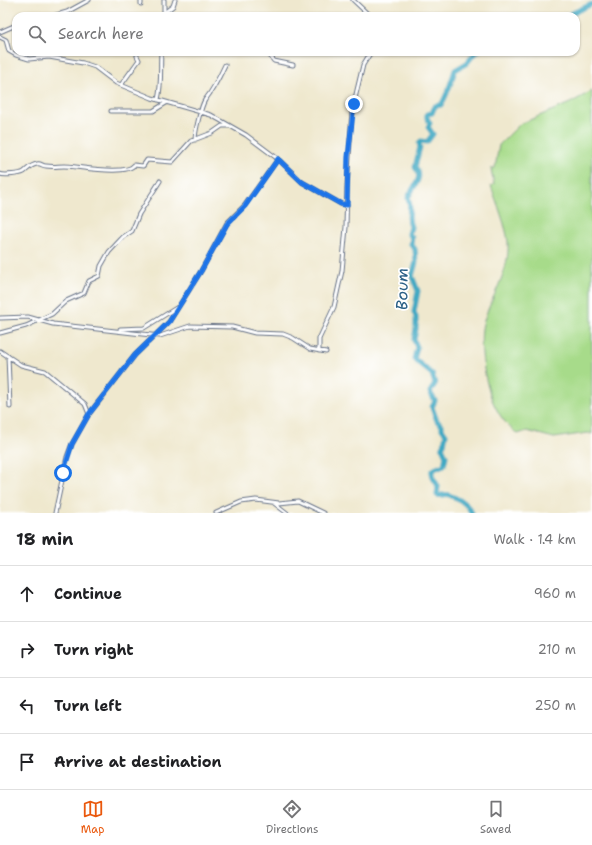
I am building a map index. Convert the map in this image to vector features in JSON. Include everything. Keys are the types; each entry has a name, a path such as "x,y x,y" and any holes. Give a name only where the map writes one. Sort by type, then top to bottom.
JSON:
{"street":[{"path":"67,12 89,0"},
{"path":"164,0 164,12"},
{"path":"166,12 173,6 175,0"},
{"path":"353,0 366,12"},
{"path":"0,32 12,27"},
{"path":"0,37 5,39 9,51 12,53"},
{"path":"19,56 29,59 58,58 83,63 95,67 121,85 158,100 211,115 246,135 278,159 302,182 341,204 347,205"},
{"path":"121,85 139,60 137,56"},
{"path":"158,100 162,78 161,56"},
{"path":"270,56 274,61 293,65"},
{"path":"319,352 319,339 334,307 342,271 352,111 363,65 369,56"},
{"path":"195,140 195,128 204,101 212,92 225,65"},
{"path":"111,111 152,111 167,102"},
{"path":"0,174 4,176 21,173 30,166 40,164 55,168 65,166 73,168 94,168 105,171 130,168 134,165 143,166 147,160 172,162 187,144 212,133 222,126 230,126"},
{"path":"55,513 67,458 72,444 89,414 135,355 169,322 201,271 227,224 245,206 278,159"},
{"path":"0,333 26,326 40,320 52,314 66,301 84,292 89,281 99,276 101,266 109,252 123,237 132,232 139,214 160,181"},
{"path":"119,330 123,328 144,328 173,311 179,305"},
{"path":"0,318 28,317 53,324 97,330 119,330 160,336 190,326 232,327 256,333 283,334 293,338 306,348 319,352 326,352"},
{"path":"0,351 22,365 45,371 88,409 89,414"},
{"path":"8,356 10,407"},
{"path":"88,409 94,408"},
{"path":"216,513 250,500 274,503 298,501 323,513"},
{"path":"274,503 287,513"}],"green space":[{"path":"592,91 592,434 588,433 554,438 527,431 518,434 511,429 502,418 491,398 483,363 481,339 482,328 504,272 508,252 506,230 491,186 494,184 491,169 495,168 499,145 520,124 570,103"}],"waterway":[{"name":"Boum","path":"575,12 592,4"},
{"name":"Boum","path":"472,513 465,504 456,498 448,495 437,495 438,486 432,476 432,470 444,465 446,456 442,447 446,434 442,429 442,425 437,421 432,407 435,401 430,392 435,384 432,374 414,359 417,347 414,340 416,329 416,317 414,312 418,291 412,276 416,262 415,249 411,244 412,237 409,234 411,227 409,220 410,205 408,198 417,182 419,175 415,167 420,147 419,143 421,141 427,142 433,134 428,127 430,123 427,118 427,114 432,113 435,106 441,105 455,70 467,63 473,56"}],"route":[{"path":"63,473 72,444 89,414 135,355 169,322 201,271 214,245 227,224 245,206 278,159 302,182 341,204 347,205 346,195 348,157 354,104"}]}
